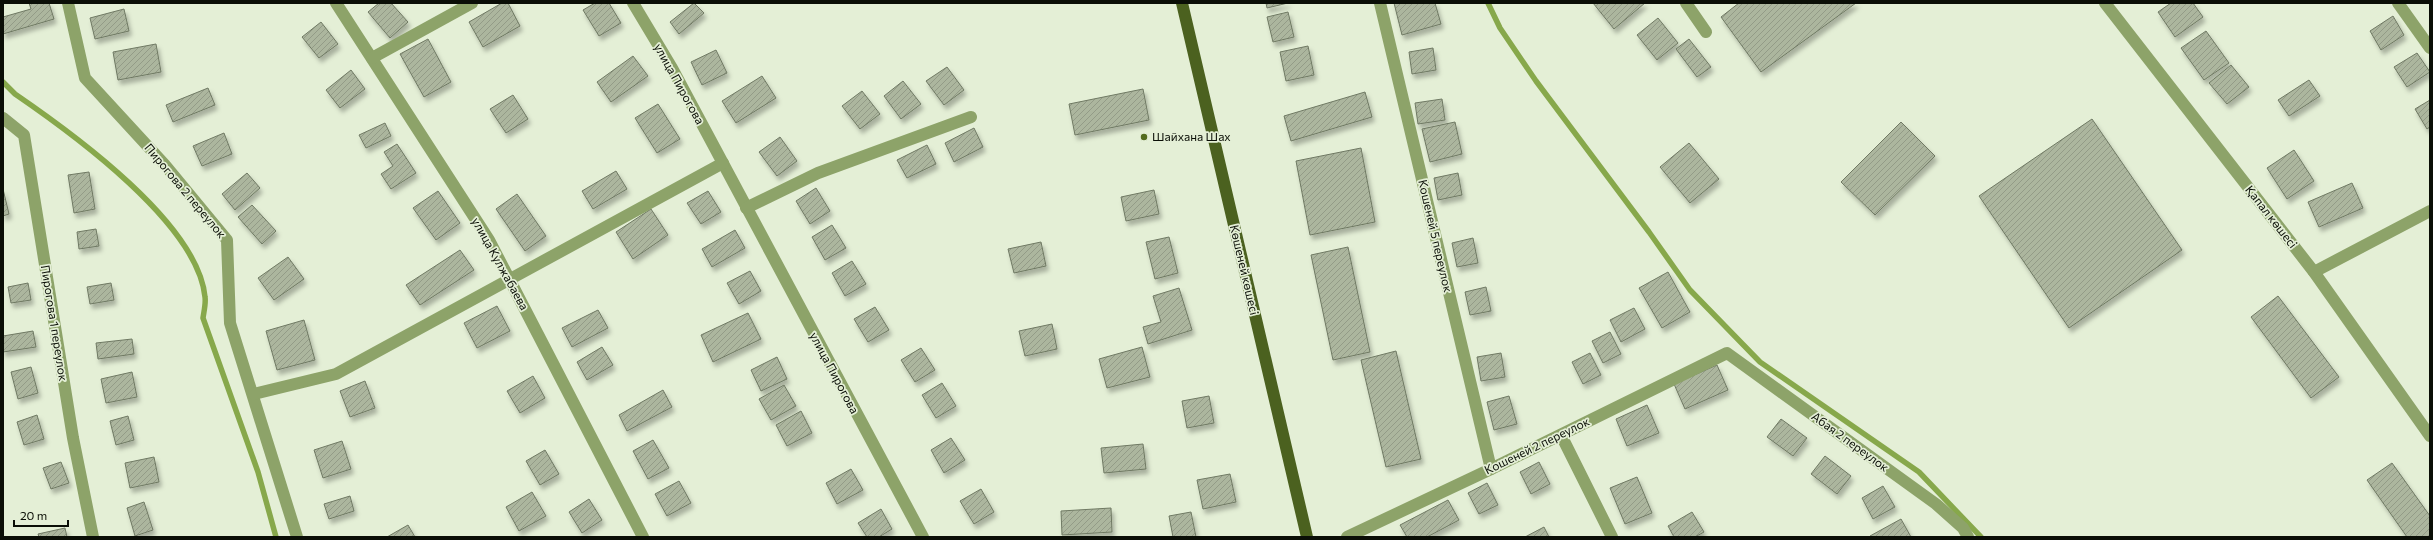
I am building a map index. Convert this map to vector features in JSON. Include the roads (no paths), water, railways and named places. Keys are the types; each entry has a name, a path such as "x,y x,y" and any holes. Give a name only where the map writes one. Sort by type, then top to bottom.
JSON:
{"main road":[{"name":"Көшеней көшесі","path":"1182,3 1307,537"}],"street":[{"name":"Пирогова 2 переулок","path":"68,3 84,78 165,165 227,240 230,323 254,394 297,537"},
{"name":"улица Кулжабаева","path":"336,3 489,240 643,537"},
{"path":"372,58 472,3"},
{"name":"улица Пирогова","path":"633,3 672,68 923,537"},
{"name":"Кошеней 5 переулок","path":"1380,3 1491,469"},
{"path":"1686,3 1706,32"},
{"name":"Қапал көшесі","path":"2105,3 2314,272 2430,436"},
{"path":"2398,3 2430,48"},
{"path":"746,208 818,173 971,117"},
{"name":"Пирогова 1 переулок","path":"3,118 24,135 73,438 93,537"},
{"path":"254,394 336,374 723,164"},
{"path":"2314,272 2430,211"},
{"name":"Кошеней 2 переулок","path":"1347,537 1491,469 1727,353"},
{"name":"Абая 2 переулок","path":"1727,353 1936,504 1962,528 1968,537"},
{"path":"1561,435 1612,537"}],"waterway":[{"path":"1488,3 1500,28 1536,81 1649,232 1690,290 1760,362 1919,472 1981,537"},
{"path":"3,82 15,94 68,132 129,183 157,211 180,240 197,269 205,297 203,318 258,472 276,537"}],"place":[{"name":"Шайхана Шах","path":"1144,137"}]}
